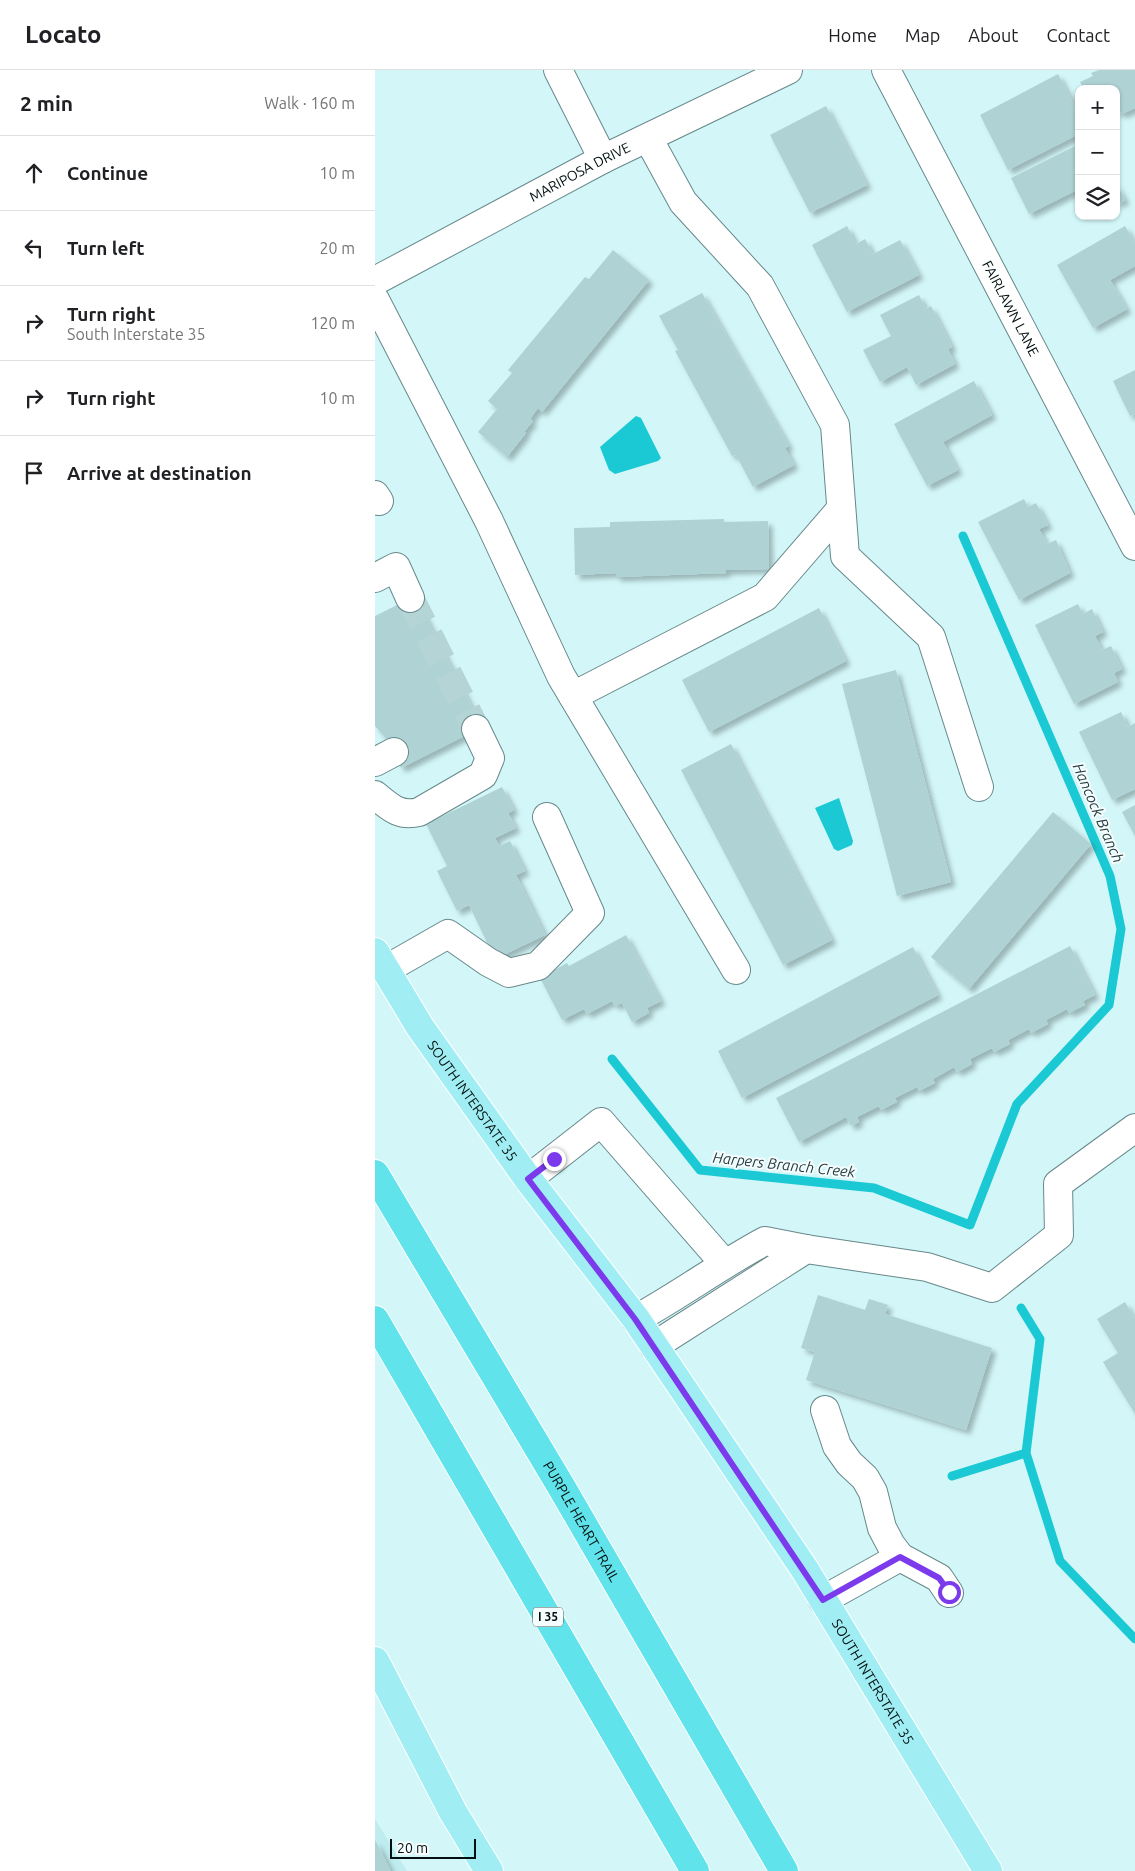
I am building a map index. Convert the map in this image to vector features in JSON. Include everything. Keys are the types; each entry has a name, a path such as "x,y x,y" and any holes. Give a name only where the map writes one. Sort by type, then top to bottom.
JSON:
{"highway":[{"name":"PURPLE HEART TRAIL","path":"375,1174 562,1488 784,1871"},
{"name":"I 35","path":"375,1320 695,1871"},
{"path":"375,1334 401,1364"}],"main road":[{"name":"SOUTH INTERSTATE 35","path":"380,961 420,1026 528,1179 654,1346 823,1600 989,1871"},
{"path":"375,1661 453,1812 489,1871"}],"street":[{"path":"558,70 603,159"},
{"name":"MARIPOSA DRIVE","path":"375,281 603,159 788,70"},
{"name":"FAIRLAWN LANE","path":"886,70 1135,546"},
{"path":"648,138 683,202 760,286 835,425 845,556 931,637 979,788"},
{"path":"375,300 489,521 561,676 736,970"},
{"path":"573,696 765,597 841,509"},
{"path":"375,578 396,567 410,598"},
{"path":"375,795 395,812 408,815 419,812 483,775 491,758 476,730"},
{"path":"380,961 448,934 488,962 509,973 538,966 590,913 547,817"},
{"path":"528,1179 601,1122 724,1263"},
{"path":"635,1319 675,1298 724,1263 765,1241 927,1267 992,1288 1059,1235 1058,1184 1135,1128"},
{"path":"654,1346 806,1249"},
{"path":"825,1410 837,1446 849,1463 865,1478 873,1492 882,1528 900,1557 939,1578 949,1592"},
{"path":"823,1600 900,1557"}],"shaded area":[{"path":"375,1819 407,1871 375,1871"}],"water":[{"path":"636,416 641,418 661,458 658,461 615,474 609,470 600,447"},
{"path":"839,798 853,841 852,845 838,851 834,849 815,808"}],"building":[{"path":"1099,70 1135,70 1135,108 1122,114 1120,111 1120,85 1082,85 1080,82 1093,76 1091,73"},
{"path":"1058,74 1075,106 1075,136 1008,170 980,115"},
{"path":"826,106 867,185 810,213 770,135"},
{"path":"1075,146 1075,191 1029,214 1011,178"},
{"path":"1120,191 1125,200 1120,202"},
{"path":"847,226 856,244 865,239 873,254 900,240 919,275 847,312 812,245"},
{"path":"1125,226 1135,243 1135,266 1110,280 1127,309 1093,328 1057,265"},
{"path":"613,250 649,280 542,412 538,408 530,419 533,421 524,432 526,433 507,457 478,432 497,409 488,401 512,373 508,370 585,277 589,279"},
{"path":"702,293 789,446 785,448 794,465 753,487 736,455 732,456 675,351 678,350 659,316"},
{"path":"919,295 926,309 931,306 952,347 948,349 955,364 916,385 907,367 880,382 863,350 891,336 880,315"},
{"path":"1135,370 1135,414 1130,416 1113,381"},
{"path":"974,381 992,415 943,442 958,470 927,486 894,424"},
{"path":"1024,499 1028,507 1036,503 1048,525 1039,529 1047,544 1056,540 1070,573 1019,600 978,522"},
{"path":"724,519 724,522 768,521 769,569 726,570 726,573 616,577 616,573 575,575 574,528 610,527 610,522"},
{"path":"415,596 482,727 401,768 389,742 375,726 375,616"},
{"path":"1078,604 1083,614 1092,609 1103,632 1095,636 1102,650 1111,646 1122,669 1114,673 1118,682 1074,704 1035,625"},
{"path":"819,608 846,661 709,732 682,680"},
{"path":"896,670 951,882 897,896 842,684"},
{"path":"1121,712 1128,727 1135,723 1135,789 1112,800 1079,732"},
{"path":"731,744 832,940 783,965 681,770"},
{"path":"502,787 514,810 508,813 516,828 495,838 499,846 510,841 525,871 516,875 545,935 495,959 469,905 457,911 437,871 447,866 426,824"},
{"path":"1135,805 1135,836 1122,812"},
{"path":"1053,812 1091,844 969,989 931,957"},
{"path":"626,935 661,1001 647,1008 649,1013 632,1022 622,1003 615,1006 612,1001 587,1014 584,1009 562,1020 540,978 567,963 569,966"},
{"path":"1070,946 1095,995 1083,1001 1085,1005 1069,1013 1067,1009 1046,1020 1048,1024 1031,1033 1029,1029 1008,1040 1010,1044 994,1052 992,1048 970,1059 972,1064 957,1072 954,1067 933,1079 935,1083 919,1091 917,1087 895,1098 897,1102 881,1110 879,1106 857,1117 859,1122 851,1126 846,1117 799,1142 776,1098"},
{"path":"913,947 938,995 742,1098 718,1051"},
{"path":"818,1295 865,1310 869,1299 888,1305 885,1314 992,1348 966,1430 806,1380 815,1352 801,1348"},
{"path":"1125,1302 1135,1319 1135,1414 1103,1362 1118,1353 1097,1319"},
{"path":"375,1840 391,1871 375,1871"}],"waterway":[{"name":"Hancock Branch","path":"612,1059 700,1170 874,1188 970,1225 1017,1104 1109,1005 1121,929 1110,876 963,536"},
{"name":"Harpers Branch Creek","path":"1021,1308 1040,1339 1026,1453 1060,1561 1135,1639"},
{"path":"952,1476 1026,1453"}],"tunnel":[{"path":"410,598 476,729"}],"route":[{"path":"554,1159 528,1179 635,1319 805,1570 823,1600 900,1557 939,1578 949,1592"}]}
